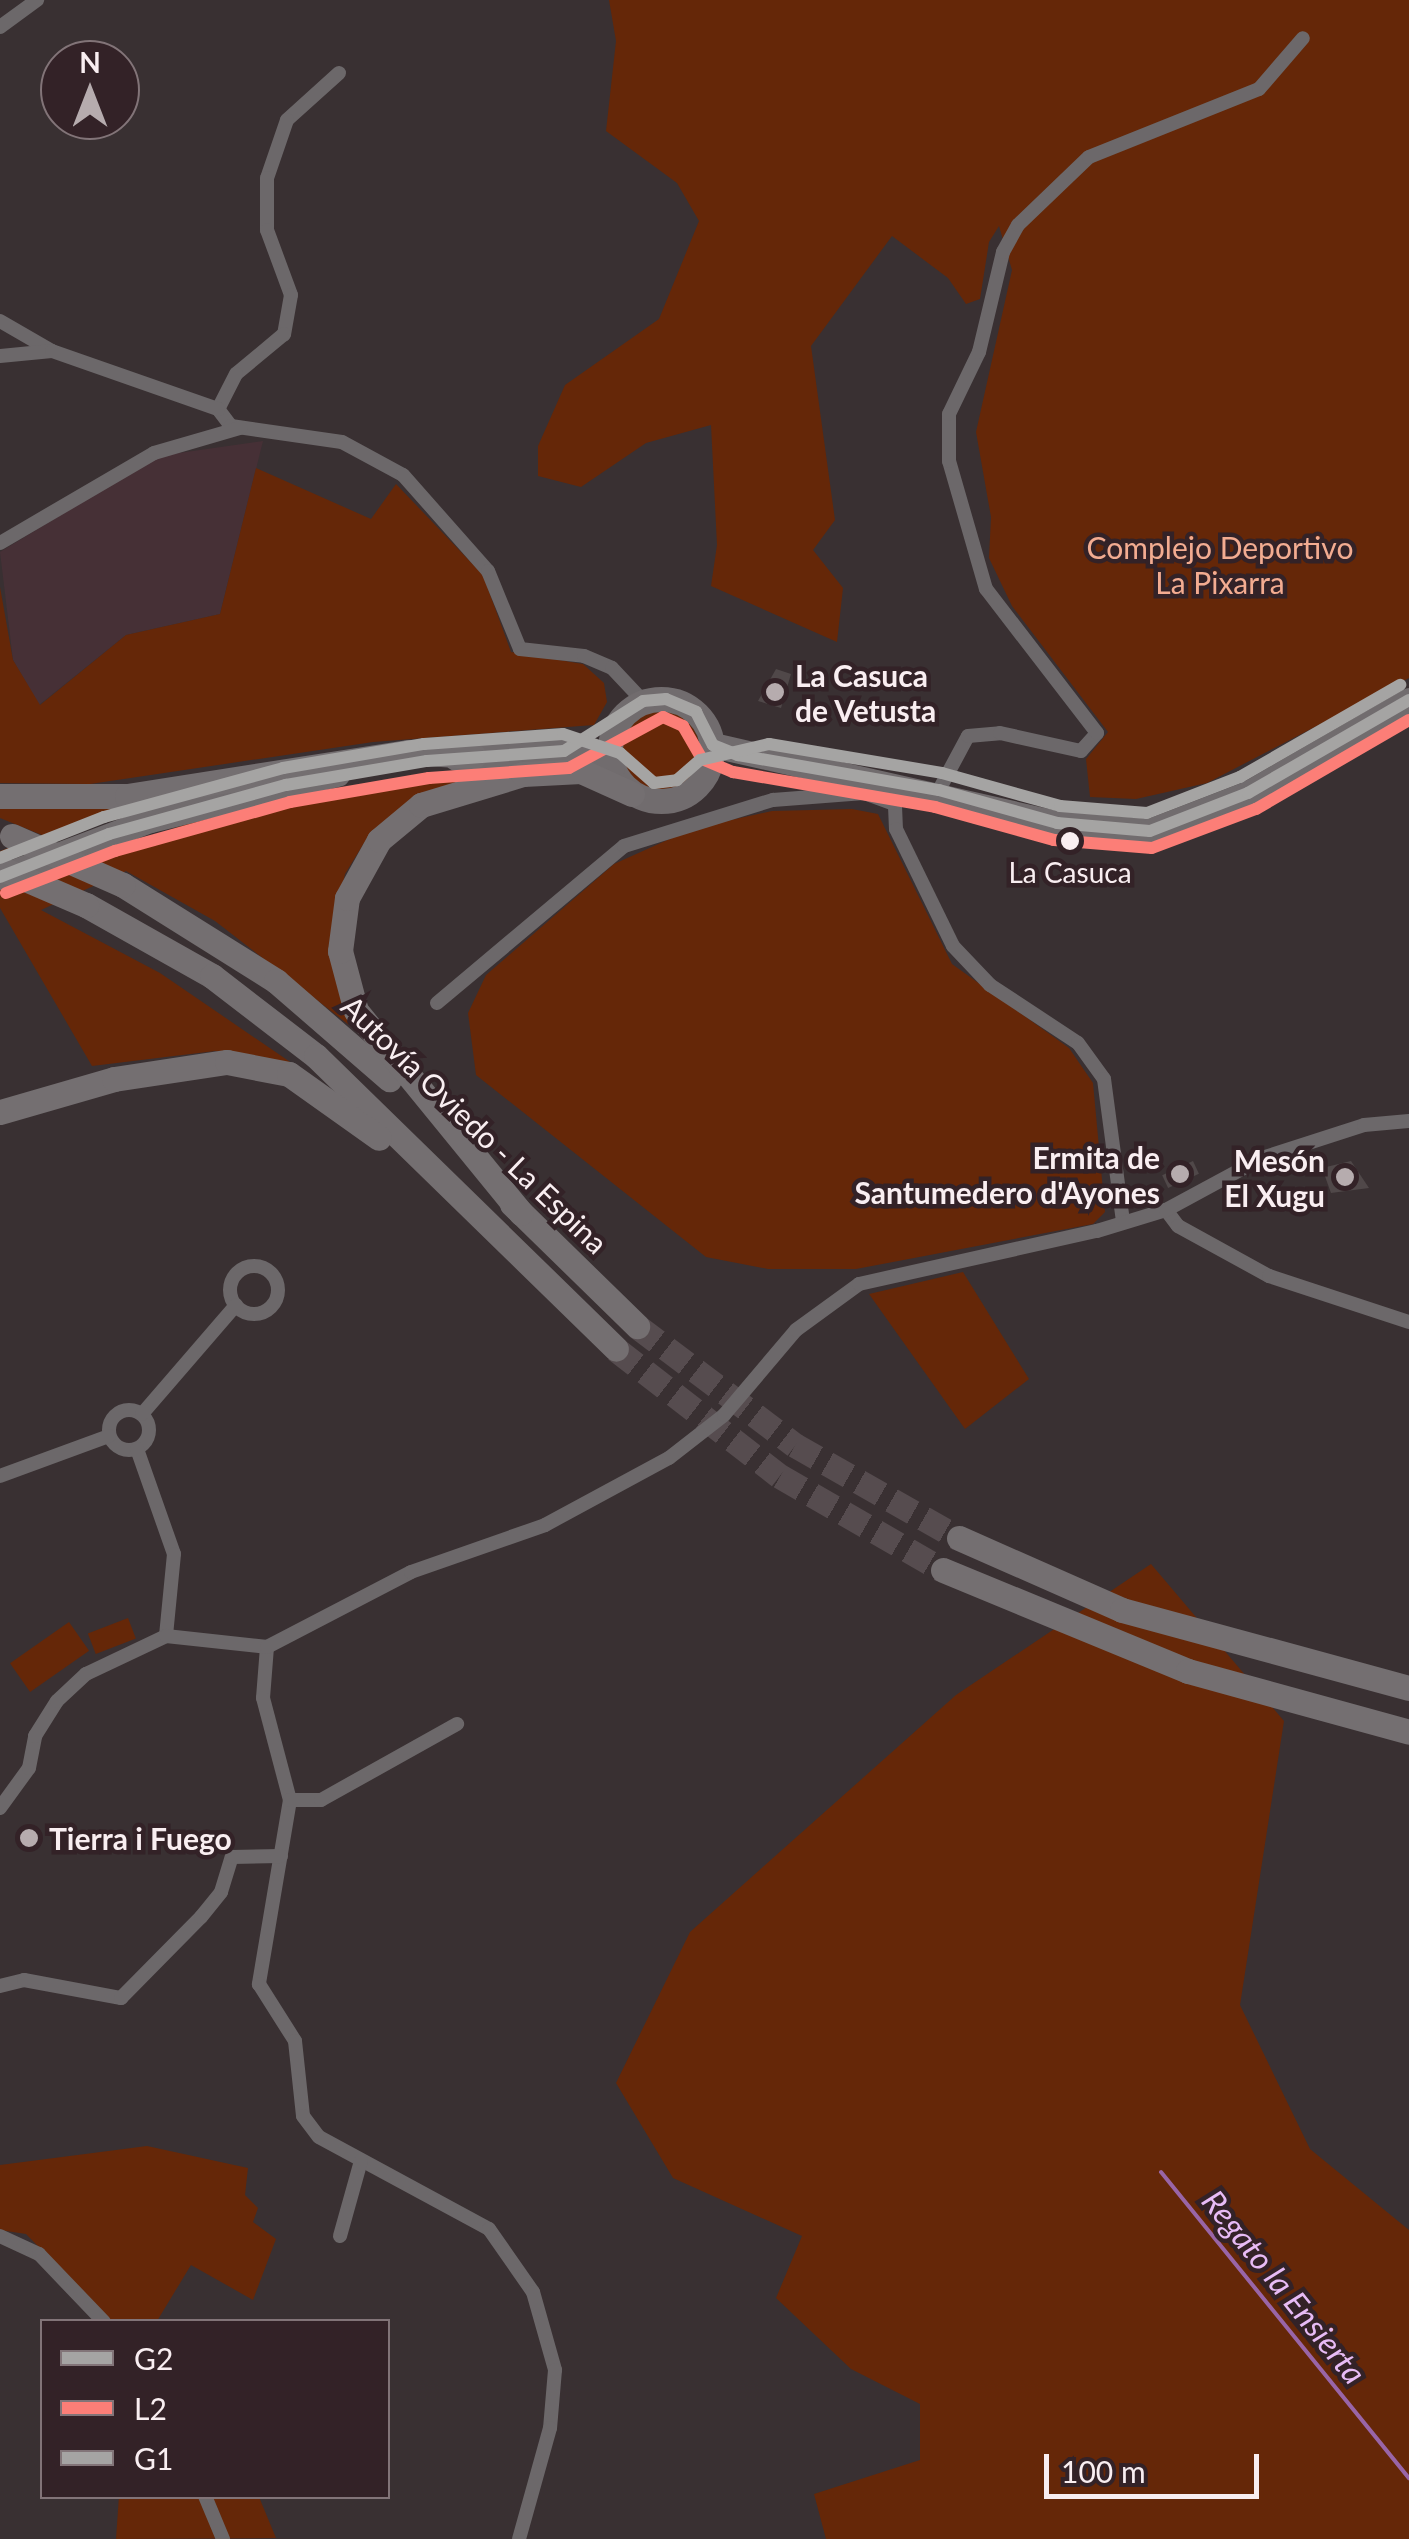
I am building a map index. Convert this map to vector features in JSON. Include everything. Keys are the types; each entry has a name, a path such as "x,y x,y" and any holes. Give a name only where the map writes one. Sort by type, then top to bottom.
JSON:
{"highway":[{"path":"712,744 893,792 938,790 1057,823 1150,830 1248,793 1409,700"},
{"path":"564,751 616,724 644,701 684,704 705,723 712,744 706,776"},
{"path":"612,769 616,724"},
{"path":"0,876 194,808 332,775 474,756 564,751 612,769 632,794"},
{"path":"0,796 128,796 408,752 474,756"},
{"path":"521,1213 356,1011 340,951 347,898 380,840 421,805 447,795 523,774 581,771 632,794 671,801 706,776 768,761"},
{"name":"Autovía Oviedo - La Espina","path":"6,834 123,885 218,940 328,1024 638,1326"},
{"name":"Autovía Oviedo - La Espina","path":"0,868 86,904 212,976 316,1056 561,1302 616,1349"},
{"path":"0,1112 114,1079 227,1062 289,1074 356,1117 561,1302"},
{"path":"958,1538 1122,1610 1409,1688"},
{"path":"943,1570 1188,1671 1409,1732"}],"street":[{"path":"0,27 37,0"},
{"path":"938,790 968,736 1000,732 1081,751 1097,732 986,590 949,461 949,414 979,352 1004,252 1018,225 1089,157 1259,89 1302,38"},
{"path":"218,409 236,374 284,334 292,295 267,230 267,178 287,120 339,73"},
{"path":"0,321 52,351 218,409 240,428"},
{"path":"0,356 52,351"},
{"path":"0,544 154,453 240,428 342,442 404,474 488,571 520,649 584,656 612,668 644,701"},
{"path":"437,1003 624,846 773,800 893,792 896,828 969,966 1095,1062 1110,1097 1123,1222"},
{"path":"0,1808 29,1768 35,1736 57,1702 86,1674 166,1636 267,1647 411,1572 546,1525 669,1458 724,1415 796,1330 859,1284 1166,1210 1262,1158 1364,1126 1409,1121"},
{"path":"1166,1210 1178,1226 1269,1276 1409,1322"},
{"path":"142,1414 236,1305"},
{"path":"110,1436 117,1413 142,1414"},
{"path":"137,1449 150,1430 142,1414"},
{"path":"110,1436 123,1450 137,1449"},
{"path":"0,1476 110,1436"},
{"path":"137,1449 174,1554 166,1636"},
{"path":"267,1647 263,1698 290,1800 260,1984 294,2042 302,2116 318,2138 490,2228 534,2292 555,2370 550,2428 519,2539"},
{"path":"290,1800 322,1800 457,1724"},
{"path":"0,1986 42,1982 120,1998 201,1917 232,1856 281,1856"},
{"path":"340,2236 361,2160"},
{"path":"0,2236 39,2254 101,2319"},
{"path":"206,2499 222,2539"}],"shaded area":[{"path":"263,441 220,614 126,635 39,705 13,660 0,552 158,456"}],"green space":[{"name":"Complejo Deportivo La Pixarra","path":"609,0 1409,0 1409,678 1207,783 1136,799 1090,797 1086,759 1108,732 1012,606 989,558 991,517 976,432 1012,270 999,226 989,242 980,299 966,304 948,278 892,236 811,346 835,520 813,550 843,588 837,642 711,586 717,545 711,425 646,443 581,487 538,476 538,446 565,385 659,319 699,221 677,183 606,131 616,41"},
{"path":"256,468 371,519 396,484 483,575 511,652 583,664 604,683 607,702 594,725 373,742 90,784 0,783 0,587 13,660 40,705 126,635 220,614"},
{"path":"651,710 667,710 693,728 700,751 697,767 688,780 667,792 651,792 625,774 618,759 618,743 636,717"},
{"path":"481,774 364,843 345,874 330,943 349,1025 215,921 126,871 41,910 160,973 296,1066 215,1051 92,1066 0,908 0,889 224,811 230,820 333,793"},
{"path":"222,790 56,836 0,862 0,851 42,835 0,818 0,804"},
{"path":"852,809 878,814 952,964 1069,1048 1093,1083 1105,1212 1093,1224 856,1269 768,1269 706,1257 476,1075 468,1013 486,975 614,864 694,828 772,811"},
{"path":"963,1272 1029,1379 965,1429 869,1294"},
{"path":"1151,1564 1284,1721 1240,2005 1310,2149 1409,2230 1409,2539 826,2539 814,2494 920,2460 920,2404 851,2369 776,2298 802,2236 673,2178 616,2083 690,1932 956,1695"},
{"path":"128,1618 136,1639 96,1654 88,1633"},
{"path":"69,1622 89,1651 30,1692 10,1663"},
{"path":"147,2146 248,2168 245,2195 258,2208 253,2222 276,2239 253,2300 191,2265 158,2319 110,2319 26,2234 0,2230 0,2165"},
{"path":"119,2499 260,2499 276,2538 116,2539"}],"building":[{"name":"La Casuca de Vetusta","path":"776,669 791,674 781,708 758,701"},
{"name":"Ermita de Santumedero d'Ayones","path":"1193,1161 1199,1174 1168,1188 1162,1175"},
{"name":"Mesón El Xugu","path":"1351,1161 1369,1188 1331,1193 1322,1168"}],"waterway":[{"name":"Regato la Ensierta","path":"1161,2172 1409,2478"}],"tunnel":[{"path":"637,1326 795,1445 959,1538"},
{"path":"616,1349 780,1476 943,1570"}],"transit line":[{"name":"G1","path":"0,858 104,817 283,768 424,744 563,734 620,753 654,783 677,780 700,760 769,744 942,773 1060,806 1147,813 1240,777 1400,685"},
{"name":"G2","path":"0,877 109,834 286,785 427,761 564,751 643,701 666,699 696,712 713,745 738,755 939,790 1057,823 1150,831 1248,793 1409,700"},
{"name":"L2","path":"6,893 115,851 290,802 429,778 569,768 663,717 683,726 702,759 733,772 935,807 1054,840 1152,848 1256,809 1409,720"}],"place":[{"name":"La Casuca de Vetusta","path":"775,692"},
{"name":"La Casuca","path":"1070,841"},
{"name":"Ermita de Santumedero d'Ayones","path":"1180,1174"},
{"name":"Mesón El Xugu","path":"1345,1177"},
{"name":"Tierra i Fuego","path":"29,1838"}]}
